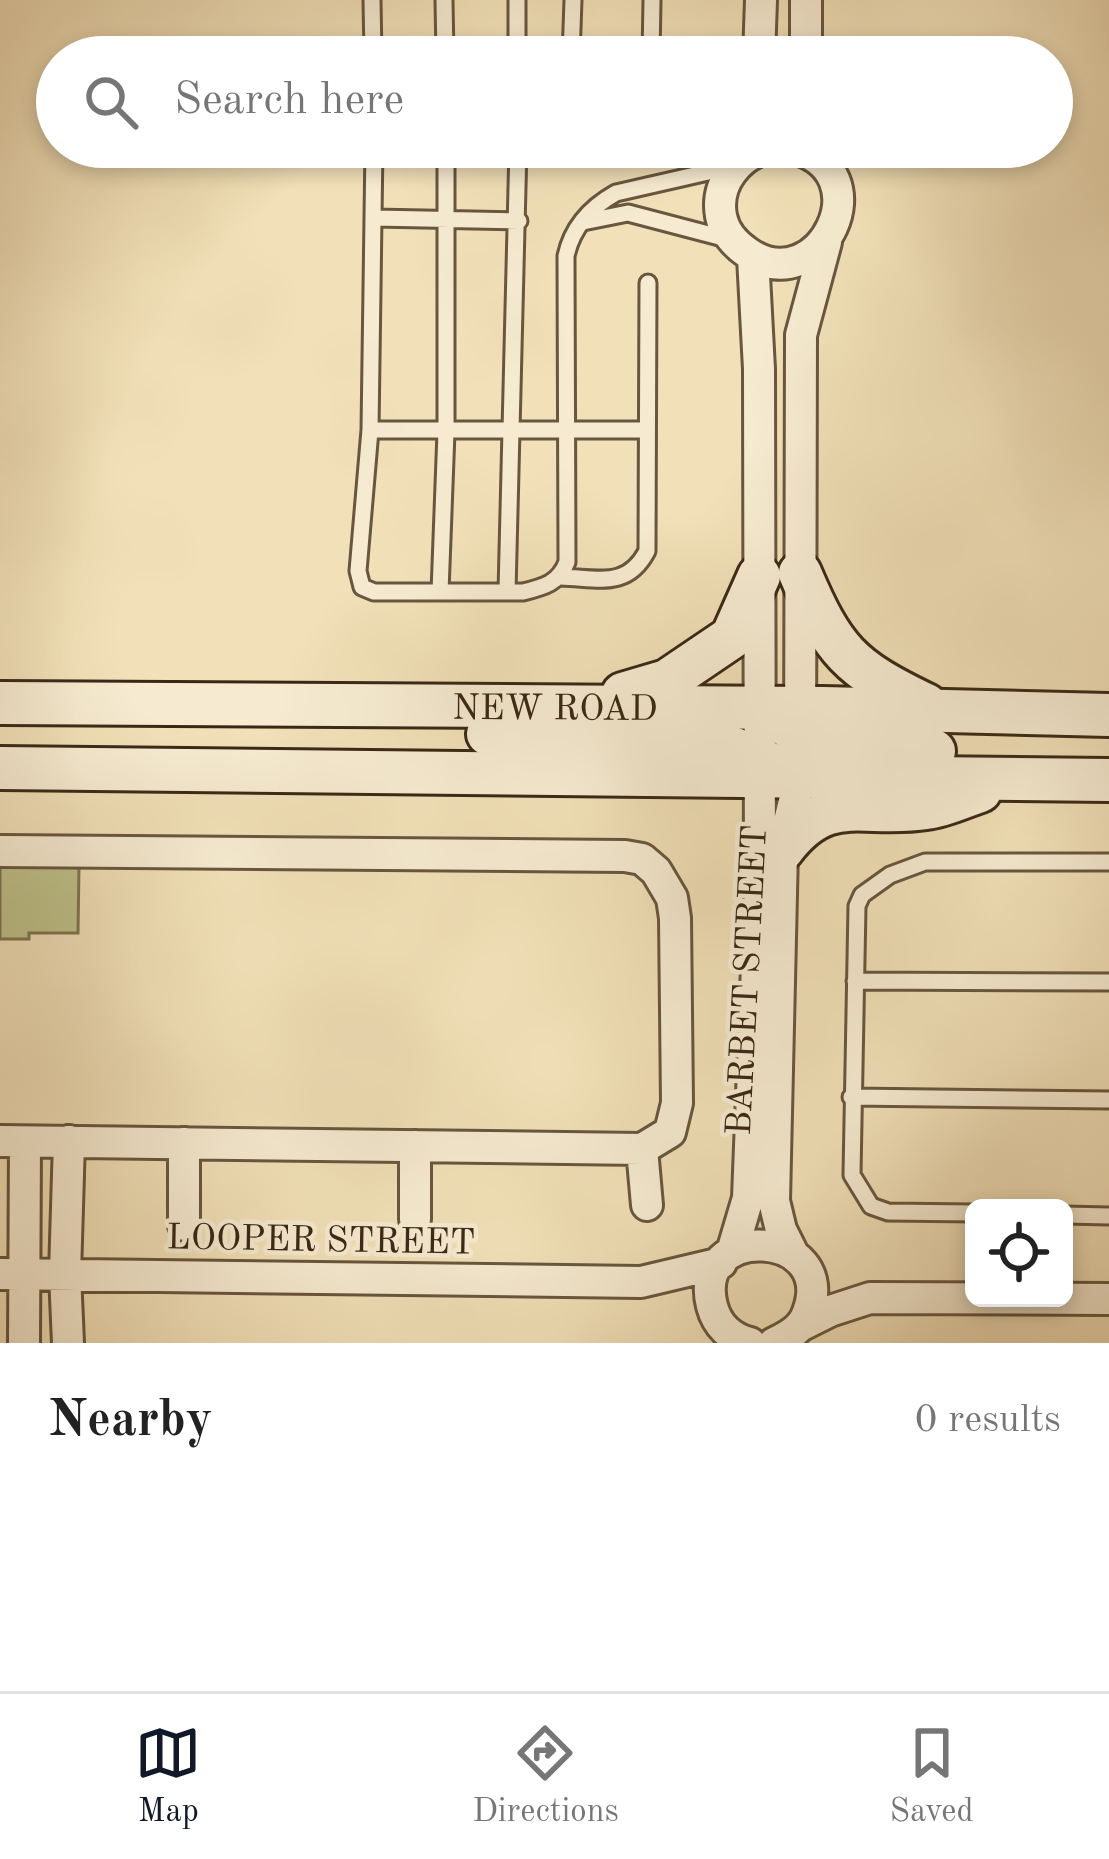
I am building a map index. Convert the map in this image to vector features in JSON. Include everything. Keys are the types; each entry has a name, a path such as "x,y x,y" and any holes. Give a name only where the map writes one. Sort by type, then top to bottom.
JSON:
{"main road":[{"path":"581,706 667,682 694,666 732,637 779,574 846,658 873,680 938,711"},
{"name":"NEW ROAD","path":"0,703 581,706 786,716 938,711 1109,715"},
{"path":"341,705 415,729 720,743 773,771"},
{"path":"786,716 836,746 1109,760"},
{"name":"NEW ROAD","path":"0,768 773,771 1109,780"},
{"path":"782,850 802,824 828,811 927,808 1015,780"}],"street":[{"path":"760,36 761,0"},
{"path":"806,0 806,36"},
{"path":"740,168 722,190 721,217 743,249 758,313 786,716"},
{"path":"779,574 802,335 826,242 838,218 838,191 827,168"},
{"path":"743,249 779,263 805,258 826,242"},
{"name":"BARBET STREET","path":"732,1335 710,1292 712,1276 726,1257 748,1198 760,888 773,771 786,716"},
{"name":"BARBET STREET","path":"786,716 773,771 782,850 774,1201 781,1230 798,1260"},
{"path":"0,851 625,856 642,860 664,882 675,918 676,1116 670,1132 642,1149 12,1141 12,1274 24,1343"},
{"path":"68,1343 69,1141"},
{"path":"184,1143 184,1225"},
{"path":"415,1146 415,1219"},
{"path":"642,1149 647,1205"},
{"name":"LOOPER STREET","path":"641,1282 763,1243 798,1260"},
{"path":"798,1260 825,1281 870,1298"},
{"path":"787,1337 812,1297 798,1260"},
{"name":"LOOPER STREET","path":"12,1274 641,1282 678,1293 732,1335"},
{"path":"787,1337 830,1310 870,1298 1109,1299"}],"lane":[{"path":"372,0 373,36"},
{"path":"444,0 445,36"},
{"path":"517,0 517,36"},
{"path":"572,36 573,0"},
{"path":"651,36 652,0"},
{"path":"374,168 370,430 358,571 362,587 374,592 507,592 545,586 561,577 622,578 637,570 647,550 647,283"},
{"path":"440,592 446,432 446,168"},
{"path":"507,592 518,168"},
{"path":"561,577 567,562 566,256 570,236 601,201 616,193 702,168"},
{"path":"583,222 628,213 645,215 743,249"},
{"path":"375,218 519,221"},
{"path":"370,430 645,430"},
{"path":"965,1213 888,1212 871,1206 852,1174 857,907 862,896 906,866 925,862 1109,862"},
{"path":"855,981 1109,982"},
{"path":"851,1097 1109,1100"},
{"path":"1073,1215 1109,1216"}],"green space":[{"path":"0,866 79,866 78,933 29,933 29,939 0,939"}]}
